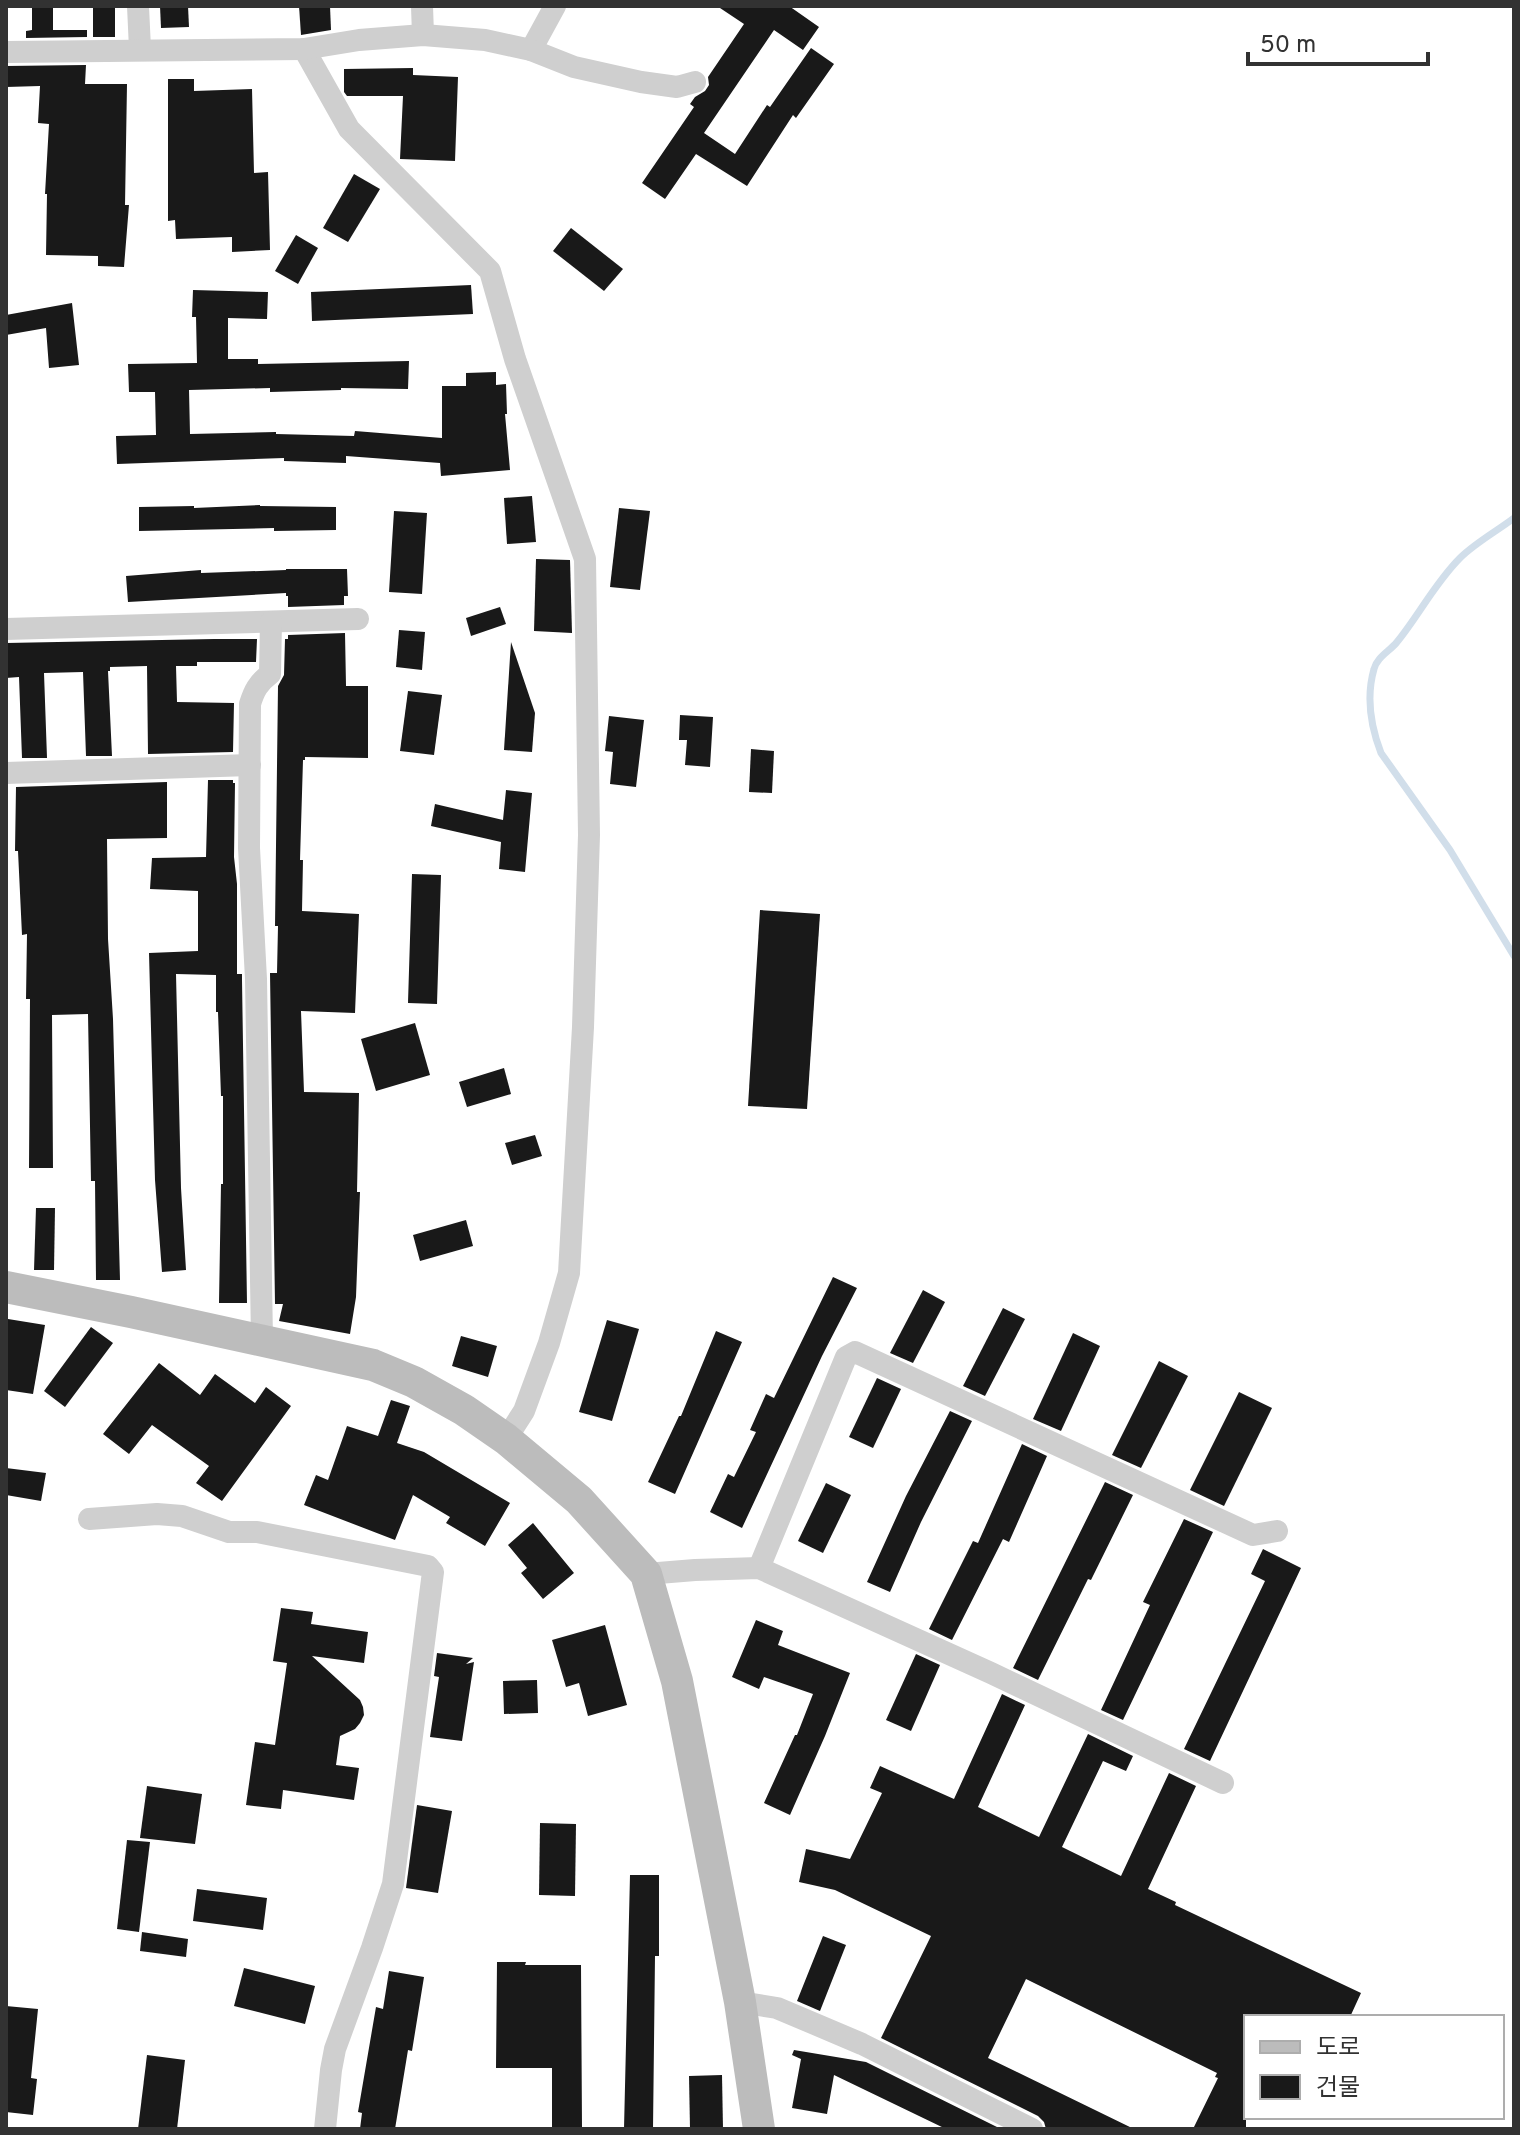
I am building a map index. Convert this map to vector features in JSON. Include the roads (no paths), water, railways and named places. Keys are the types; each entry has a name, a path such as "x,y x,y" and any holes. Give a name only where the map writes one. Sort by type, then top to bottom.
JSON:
{"street":[{"path":"138,6 140,49"},
{"path":"422,6 423,35"},
{"path":"531,50 555,6"},
{"path":"6,52 304,49 359,40 423,35 485,40 531,50 574,67 641,82 677,87 695,82"},
{"path":"304,49 349,129 490,271 515,359 585,559 589,835 583,1027 569,1273 549,1343 524,1411 506,1439"},
{"path":"6,629 358,619"},
{"path":"262,1340 256,979 249,848 250,704 260,681 270,674 271,622"},
{"path":"6,773 250,765"},
{"path":"6,1287 373,1365 414,1382 464,1410 506,1439 579,1500 646,1574 677,1681 740,2002 759,2129"},
{"path":"759,1568 846,1357 855,1352 1253,1535 1277,1531"},
{"path":"89,1519 157,1514 182,1516 229,1532 257,1532 428,1566 433,1572 393,1884 335,2049 325,2129"},
{"path":"646,1574 759,1568 1223,1783"},
{"path":"740,2002 777,2008 848,2038 1032,2129"}],"waterway":[{"path":"1514,518 1479,542 1443,578 1405,632 1376,665 1370,701 1381,753 1450,850 1514,956"}]}
